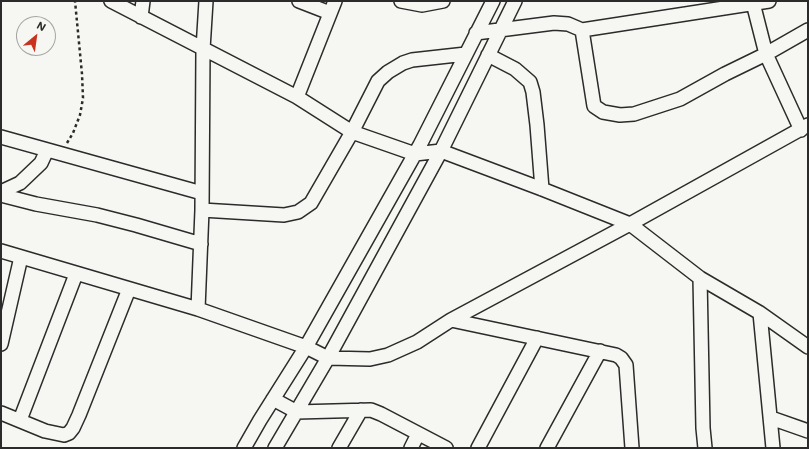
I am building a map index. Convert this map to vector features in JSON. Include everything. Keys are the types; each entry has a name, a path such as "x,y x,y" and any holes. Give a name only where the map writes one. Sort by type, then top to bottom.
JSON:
{"street":[{"path":"111,1 297,97 352,132 415,154 441,151 630,224 700,278 760,313 808,347"},
{"path":"141,17 143,1"},
{"path":"198,309 202,210 202,49 206,1"},
{"path":"299,1 330,14"},
{"path":"297,97 335,1"},
{"path":"401,1 422,3 443,1"},
{"path":"244,448 306,347 415,154 492,1"},
{"path":"275,448 328,358 441,151 515,1"},
{"path":"476,33 554,23 568,24 582,30 768,1"},
{"path":"1,251 198,309 306,347 328,358 370,359 388,355 417,342 451,320 804,128 766,54 752,3"},
{"path":"582,30 594,106 603,112 620,115 634,114 680,98 766,54 808,30"},
{"path":"202,210 284,215 298,212 311,203 352,132 378,81 388,72 403,63 412,60 466,54"},
{"path":"488,55 514,69 530,82 533,92 537,125 542,189"},
{"path":"1,137 202,193"},
{"path":"1,194 20,183 29,175 41,163 47,150"},
{"path":"1,194 36,204 97,215 201,244"},
{"path":"1,344 21,257"},
{"path":"20,420 76,274"},
{"path":"700,278 703,428 705,448"},
{"path":"1,413 45,431 64,435 69,433 73,428 79,414 129,289"},
{"path":"760,313 773,448"},
{"path":"451,320 600,351 616,355 621,358 626,365 632,448"},
{"path":"478,448 537,338"},
{"path":"547,448 600,351"},
{"path":"273,399 297,412 371,410 446,448"},
{"path":"339,448 361,410"},
{"path":"771,418 808,431"},
{"path":"411,448 418,434"}],"path":[{"path":"62,153 73,133 80,115 82,98 82,74 75,1"}]}
